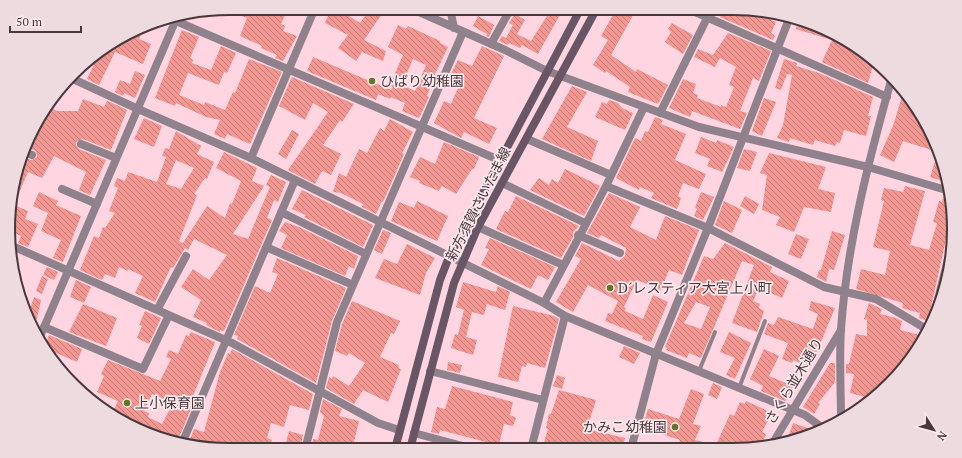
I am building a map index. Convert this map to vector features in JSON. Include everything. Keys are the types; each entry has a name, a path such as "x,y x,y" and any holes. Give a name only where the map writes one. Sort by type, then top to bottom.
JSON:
{"main road":[{"name":"新方須賀さいたま線","path":"396,443 440,280 449,257 499,160 577,15"},
{"name":"新方須賀さいたま線","path":"412,443 454,282 461,263 478,227 593,15"}],"street":[{"path":"251,158 312,15"},
{"path":"425,15 547,71 699,127 868,167 943,189"},
{"path":"451,15 454,28"},
{"path":"491,44 507,15"},
{"path":"701,15 887,97"},
{"path":"660,113 708,15"},
{"path":"180,21 499,160"},
{"path":"632,443 656,354 708,228 788,22"},
{"path":"42,332 138,109 172,23"},
{"path":"307,443 337,322 463,32"},
{"path":"76,80 138,109 251,158 379,223 544,303 565,316 804,415 819,425"},
{"path":"841,413 841,330 844,293 853,239 868,167 890,84"},
{"path":"544,303 578,235 606,186 644,107"},
{"path":"527,139 611,175"},
{"path":"81,144 116,158"},
{"path":"184,438 295,180"},
{"path":"502,183 585,223"},
{"path":"606,186 708,228 824,287 844,293 876,298 923,327"},
{"path":"62,189 97,204"},
{"path":"281,212 366,254"},
{"path":"478,227 563,265"},
{"path":"578,235 620,253"},
{"path":"16,247 226,341 378,423 399,430"},
{"path":"266,248 353,285"},
{"path":"158,310 186,256"},
{"path":"44,327 143,369 169,315"},
{"path":"532,443 565,316"},
{"name":"さくら並木通り","path":"775,439 791,410 841,330"},
{"path":"430,371 543,400"},
{"path":"414,433 452,443"}],"lane":[{"path":"738,388 765,321"},
{"path":"698,372 715,332"}],"building":[{"path":"240,15 285,15 281,24 285,26 283,31 297,36 283,61 275,58 277,55 261,48 262,46 240,36 247,18"},
{"path":"328,15 347,15 360,23 366,15 381,15 364,40 386,51 383,61 362,52 356,61 338,48 348,35 325,23"},
{"path":"514,15 517,15 525,20 517,34 531,41 548,15 560,15 538,54 522,45 520,48 509,43 508,45 499,41 502,36 506,38 513,25 509,23"},
{"path":"613,15 633,15 611,55 636,72 637,69 668,85 658,104 628,92 630,87 606,71 605,73 593,65 608,40 601,36"},
{"path":"721,15 747,15 767,18 776,22 771,33 775,36 773,40 720,17"},
{"path":"478,16 494,25 489,37 486,36 487,34 473,26"},
{"path":"672,23 693,35 683,54 665,42 671,32 668,29"},
{"path":"398,25 406,29 408,26 440,41 440,43 448,47 436,72 427,96 429,97 419,118 402,111 405,103 391,97 390,99 378,94 376,100 307,71 313,57 391,90 393,87 390,85 403,55 388,47","holes":["413,59 426,65 415,91 402,85"]},
{"path":"797,25 815,31 828,37 852,51 863,59 873,67 868,83 822,62 832,40 796,29"},
{"path":"182,30 199,37 190,58 193,60 192,63 211,70 221,46 236,53 227,73 224,72 219,85 188,73 179,95 204,105 205,102 225,110 233,92 235,93 249,59 282,72 250,144 227,134 225,139 214,134 220,120 206,117 176,103 175,106 155,98"},
{"path":"728,33 771,51 759,81 753,78 740,111 747,113 740,129 692,111 690,117 669,108 683,79 696,84 693,93 698,95 697,98 721,107 721,105 726,107 734,87 729,85 736,67 720,58 715,67 694,57 698,49 713,55"},
{"path":"141,34 139,39 151,44 143,64 115,52 99,85 87,79 95,62 110,51 134,37"},
{"path":"482,46 504,56 474,118 497,128 489,144 464,132 461,138 434,123 444,101 451,104 462,79 451,74 458,60 472,66"},
{"path":"784,59 797,63 796,66 819,73 873,97 868,116 871,116 866,136 844,130 840,143 837,142 835,146 815,140 813,145 790,138 789,142 777,138 783,125 792,75 787,74 781,90 775,88"},
{"path":"135,71 145,75 135,98 124,93 123,96 115,92 120,80 130,84"},
{"path":"292,77 354,104 342,122 340,120 323,145 341,154 331,175 322,171 315,184 288,170 328,112 313,103 305,120 279,106"},
{"path":"572,86 587,92 567,127 598,141 591,161 542,139"},
{"path":"902,97 925,134 932,150 903,141 894,162 880,155 893,126"},
{"path":"764,98 776,102 762,136 752,131"},
{"path":"83,99 104,107 107,101 127,110 111,150 83,139 76,142 79,149 106,160 90,195 79,190 86,172 54,156 42,178 28,172 18,196 27,158 32,160 37,157 36,151 30,149 31,147 51,110 52,109 57,111 78,111"},
{"path":"609,100 618,103 622,108 633,113 625,130 595,117 602,102 607,104"},
{"path":"655,117 663,120 661,124 686,134 675,160 706,174 699,189 683,183 678,196 681,198 677,209 651,198 654,193 640,187 639,190 616,178 635,138 641,141 645,131 648,132"},
{"path":"144,118 162,126 154,147 134,139"},
{"path":"390,119 413,132 402,153 404,154 383,202 382,201 376,214 362,207 363,204 341,193 333,192 339,173 346,177 359,149 367,153 380,128 384,131"},
{"path":"292,130 299,134 286,159 278,154"},
{"path":"176,131 201,146 197,154 214,162 207,179 205,178 194,194 197,195 179,241 183,243 207,206 225,218 230,203 232,204 241,181 216,168 224,152 257,168 252,181 264,186 233,234 248,239 270,187 266,185 271,175 286,182 278,202 274,200 267,218 272,220 224,331 220,330 220,332 206,325 207,323 193,317 201,300 181,287 193,269 209,280 227,255 194,239 188,250 185,248 173,268 171,267 155,302 135,293 143,276 128,269 128,271 119,267 115,278 105,274 102,280 80,270 94,236 99,238 103,227 105,228 115,213 109,211 118,188 114,186 117,178 125,181 128,172 157,182 166,157 162,156 165,148 169,149","holes":["176,160 194,168 181,189 166,184"]},
{"path":"701,137 716,143 717,140 734,147 722,172 707,166 710,159 695,153"},
{"path":"444,142 479,157 474,169 472,169 456,194 442,186 439,191 419,183 420,181 410,177 420,157 435,164"},
{"path":"744,149 757,152 750,171 737,168"},
{"path":"769,153 826,167 818,189 835,193 831,212 804,207 794,232 776,225 780,217 762,210 767,175 760,173"},
{"path":"936,159 942,181 930,177"},
{"path":"565,169 600,186 584,216 530,190 539,178 549,185 552,179 558,183"},
{"path":"905,186 925,191 910,245 929,250 937,223 933,222 939,201 942,202 944,195 947,215 947,235 929,314 927,321 919,318 920,313 902,308 903,303 856,289 861,269 885,275 890,251 873,247 884,201 881,200 884,188 903,192"},
{"path":"302,190 373,225 363,247 304,217 306,215 292,209"},
{"path":"39,192 58,201 56,205 81,216 63,262 53,258 61,240 41,231 48,213 33,206"},
{"path":"701,192 714,197 703,220 694,216 697,209 695,208"},
{"path":"609,193 640,207 630,227 656,240 665,216 699,230 682,275 669,270 661,290 637,280 624,307 626,308 625,311 643,319 653,295 668,302 651,342 642,339 643,336 605,321 608,313 612,314 618,301 588,285 573,312 556,302 581,259 575,256 582,243 619,261 625,256 626,248 601,235 599,238 587,233"},
{"path":"516,196 579,226 573,232 573,237 561,258 496,229 505,211 508,212"},
{"path":"745,196 759,204 754,214 740,206"},
{"path":"417,201 448,216 437,241 391,221 399,202 414,208"},
{"path":"724,201 742,210 732,233 715,225"},
{"path":"16,206 28,211 25,219 38,224 28,247 18,243 21,236 15,233"},
{"path":"285,222 299,227 358,256 354,269 349,266 345,276 281,248 287,235 279,231"},
{"path":"383,230 391,233 382,254 374,250"},
{"path":"832,231 845,235 834,270 829,269 826,282 817,277 819,270 821,270"},
{"path":"796,234 809,239 801,259 788,254"},
{"path":"490,238 555,267 548,280 538,275 531,289 481,265 489,249 485,248"},
{"path":"725,243 772,267 770,272 789,281 782,298 759,288 753,301 760,304 759,308 764,311 757,332 732,323 754,265 742,261 701,358 689,353 687,358 666,350 667,348 665,347 704,256 713,259","holes":["696,302 710,307 701,329 684,323"]},
{"path":"407,244 435,258 426,273 420,295 375,278 384,259 397,264"},
{"path":"277,258 346,288 332,321 316,383 237,339 238,336 234,335 255,286 270,293 278,274 272,272"},
{"path":"47,267 58,272 54,280 43,275"},
{"path":"42,276 48,279 42,294 36,291"},
{"path":"76,280 91,287 84,303 70,297"},
{"path":"463,282 496,292 498,286 510,292 505,310 487,304 484,315 472,312 466,337 477,340 473,355 451,348 455,334 458,335 464,310 456,307"},
{"path":"34,297 41,300 37,319 34,318 29,305 31,306"},
{"path":"352,301 400,321 394,334 391,333 380,357 399,365 398,368 401,369 388,402 363,390 354,404 326,388 329,377 332,379 333,376 349,386 365,363 349,353 347,356 335,351 342,324"},
{"path":"811,301 835,308 815,356 813,355 808,367 793,360 792,363 782,359 788,343 764,334 768,323 774,325 778,317 813,329 818,314 809,310"},
{"path":"869,303 882,309 880,314 902,321 900,330 919,335 911,348 894,370 865,397 850,393 854,374 846,373 846,364 849,364 856,334 867,336 867,320 864,319"},
{"path":"83,304 117,318 106,346 69,332"},
{"path":"513,306 554,316 559,319 545,368 527,363 526,367 522,366 518,382 498,377"},
{"path":"145,311 161,318 149,344 137,338 142,326 139,325"},
{"path":"191,332 215,342 193,396 196,397 179,437 160,432 134,421 114,409 118,401 97,392 104,376 101,374 108,360 160,381 171,359 166,357 169,350 178,354 186,335 189,336","holes":["152,394 173,403 162,424 148,417 149,413 144,411"]},
{"path":"729,332 751,343 735,379 726,375 735,358 720,352"},
{"path":"49,335 82,349 77,362 54,352 47,341"},
{"path":"624,346 640,353 634,364 619,357"},
{"path":"232,349 313,394 309,410 290,405 284,427 271,423 267,438 272,440 271,443 215,443 190,439 194,429 204,432 220,372 228,353 230,354"},
{"path":"764,349 779,356 769,376 793,386 788,399 785,401 761,391 763,386 750,379"},
{"path":"448,362 462,365 460,373 447,370"},
{"path":"830,363 835,363 835,382 818,403 820,404 814,414 803,407"},
{"path":"557,375 565,378 562,389 553,386"},
{"path":"713,383 722,387 717,399 708,395"},
{"path":"452,386 513,402 510,415 516,418 513,426 504,424 499,443 490,443 440,430 439,434 431,432 437,407 445,409"},
{"path":"691,389 704,394 693,424 701,426 695,440 708,443 679,443 680,440 642,428 648,409 679,419"},
{"path":"559,390 596,400 587,429 625,438 624,443 544,443 548,429 546,428 549,414 551,414"},
{"path":"323,399 342,409 339,416 359,421 354,443 312,443 313,439 318,440 324,416 320,412"},
{"path":"746,401 772,413 762,432 766,434 763,441 747,443 717,443 730,414 734,416 740,402 745,404"},
{"path":"793,423 810,429 802,432 789,436"},
{"path":"289,431 303,435 301,443 286,443"}],"place":[{"name":"ひばり幼稚園","path":"372,81"},
{"name":"D´レスティア大宮上小町","path":"610,288"},
{"name":"上小保育園","path":"127,403"},
{"name":"かみこ幼稚園","path":"675,427"}]}
